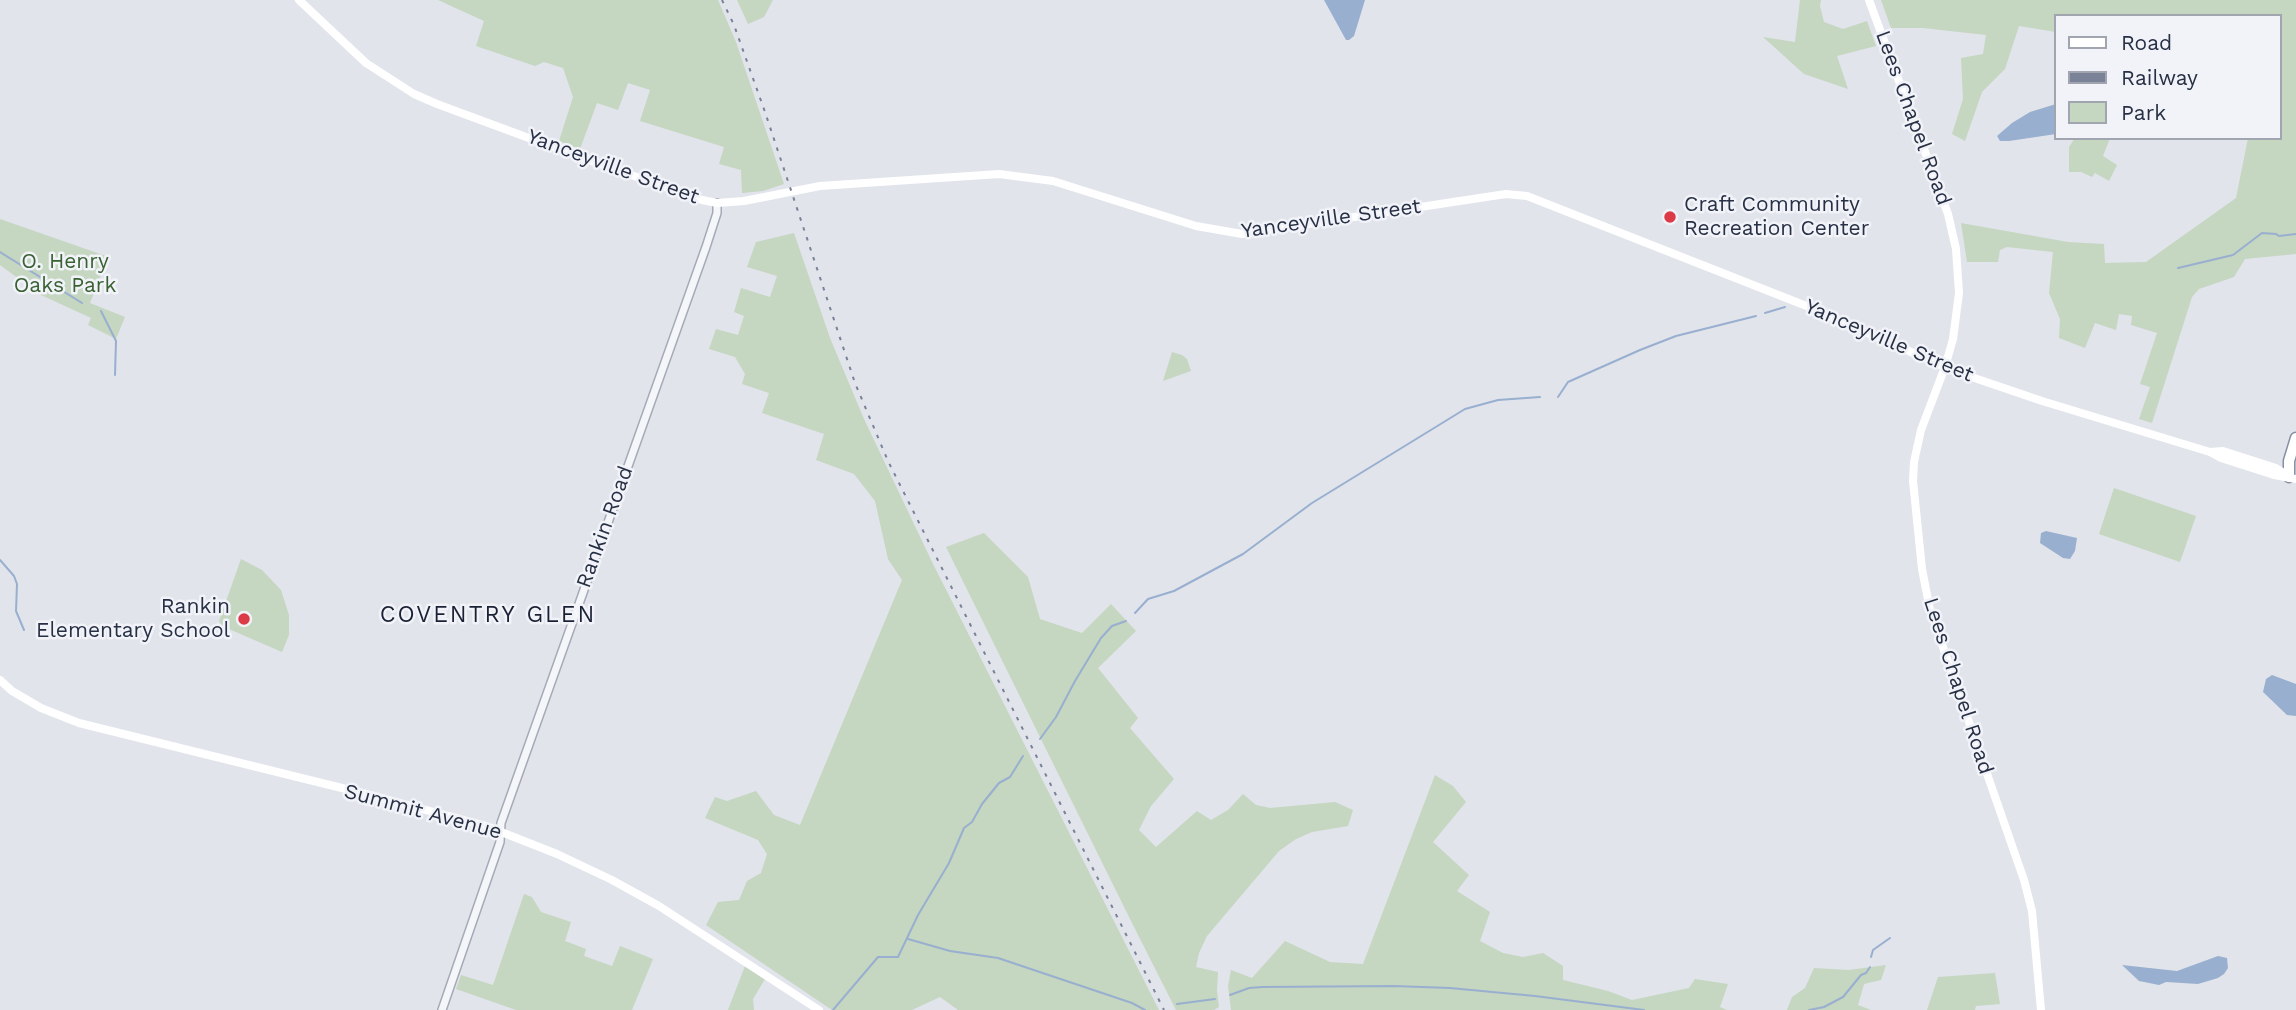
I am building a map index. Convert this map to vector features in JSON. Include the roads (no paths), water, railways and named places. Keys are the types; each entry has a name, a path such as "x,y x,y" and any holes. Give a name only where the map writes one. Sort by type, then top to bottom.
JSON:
{"highway":[{"path":"2292,478 2289,461 2296,438"},
{"path":"2292,478 2296,466"}],"main road":[{"name":"Yanceyville Street","path":"299,0 366,63 414,94 702,200 717,203 744,201 820,186 999,174 1053,181 1196,226 1242,234 1506,194 1527,196 1809,307 1945,367 2274,475 2292,478"},
{"name":"Lees Chapel Road","path":"1869,0 1952,226 1958,259 1958,304 1953,339 1921,430 1914,462 1914,491 1922,569 1930,610 2024,880 2032,911 2041,1010"},
{"name":"Summit Avenue","path":"0,680 12,691 41,708 79,723 362,793 500,831 558,854 638,894 819,1010"}],"street":[{"name":"Rankin Road","path":"442,1010 500,842 500,831 562,648 706,247 717,213 717,203"}],"water":[{"path":"1324,0 1365,0 1354,36 1349,40 1346,40"},
{"path":"2054,105 2054,134 2000,141 1997,136 2030,112"},
{"path":"2046,531 2077,538 2075,551 2070,559 2063,558 2040,543 2041,533"},
{"path":"2272,675 2296,684 2296,716 2287,715 2263,692 2266,679"},
{"path":"2218,956 2227,958 2228,968 2224,974 2198,984 2166,982 2159,985 2139,981 2122,965 2177,971"}],"waterway":[{"path":"2178,268 2233,255 2262,233 2279,236 2296,234"},
{"path":"0,252 82,303"},
{"path":"1765,313 1785,307"},
{"path":"101,311 116,341 115,375"},
{"path":"1558,397 1568,382 1640,350 1676,336 1756,316"},
{"path":"1135,613 1148,599 1174,591 1243,554 1312,503 1465,409 1498,400 1540,397"},
{"path":"0,560 14,576 17,584 16,611 24,630"},
{"path":"1040,739 1056,717 1101,638 1112,626 1126,621"},
{"path":"833,1010 878,957 898,957 918,915 949,863 964,828 972,822 999,783 1010,777 1023,756"},
{"path":"1871,957 1873,950 1890,938"},
{"path":"908,939 950,951 998,958 1132,1003 1145,1010"},
{"path":"1809,1010 1824,1007 1843,997 1870,967"},
{"path":"1230,995 1249,988 1262,987 1450,988 1644,1010"},
{"path":"1177,1004 1215,999"}],"railway":[{"path":"722,0 734,25 765,112 855,383 888,461 1164,1010"}],"place":[{"name":"Craft Community Recreation Center","path":"1670,217"},
{"name":"Rankin Elementary School","path":"244,619"}],"district":[{"name":"COVENTRY GLEN","path":"488,615"}],"park label":[{"name":"O. Henry Oaks Park","path":"65,274"}]}
